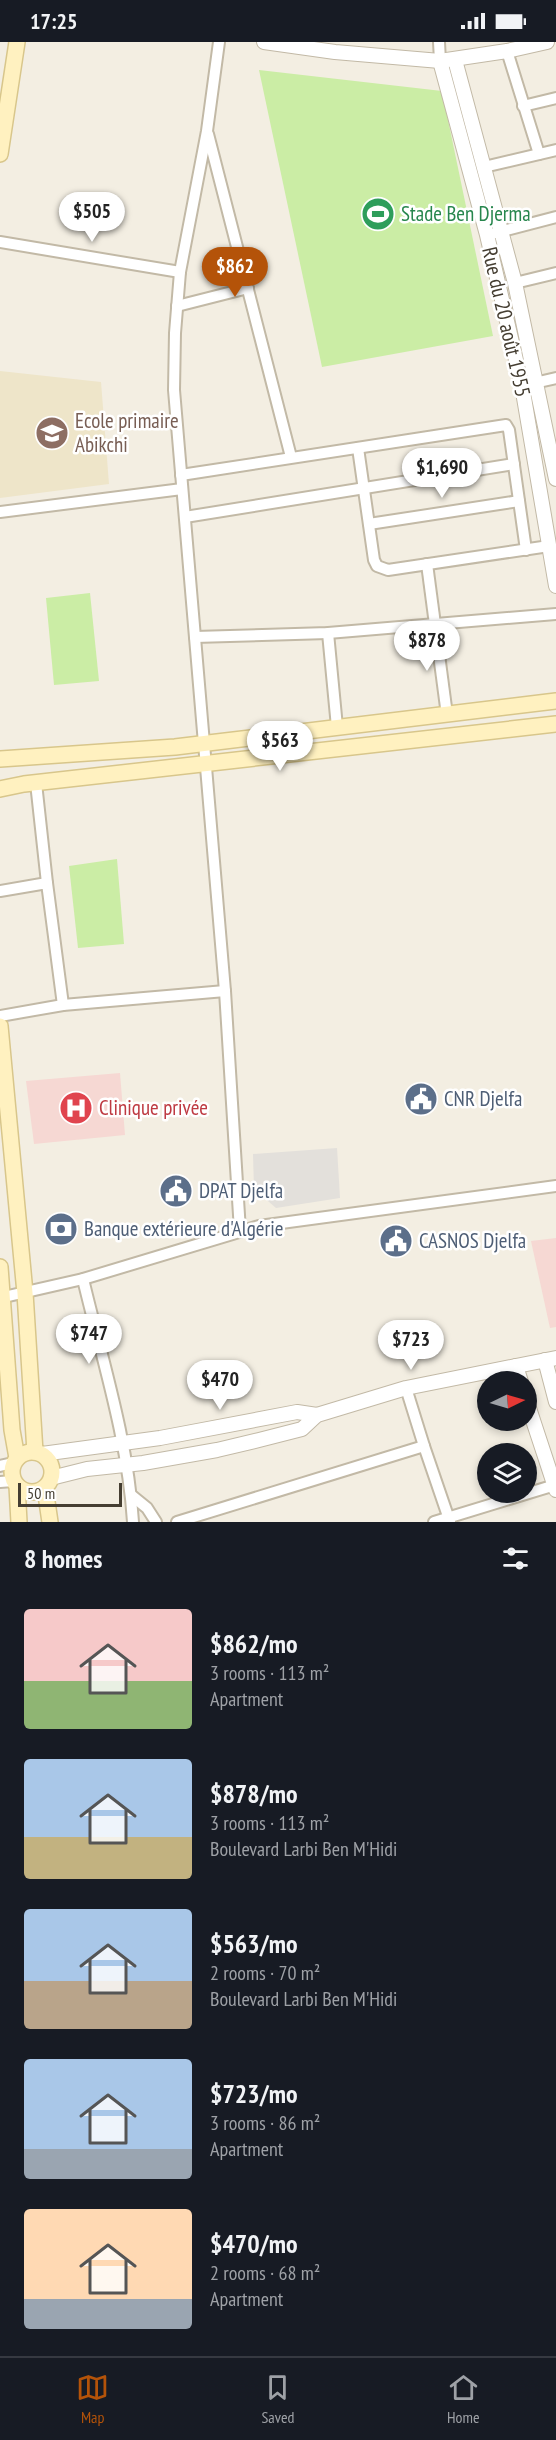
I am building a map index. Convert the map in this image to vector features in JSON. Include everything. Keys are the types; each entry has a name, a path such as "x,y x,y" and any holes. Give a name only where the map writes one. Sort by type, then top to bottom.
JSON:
{"main road":[{"path":"0,154 17,42"},
{"path":"0,759 204,744 556,702"},
{"path":"0,789 556,724"},
{"path":"0,1026 38,1453 50,1464 48,1483 50,1522"},
{"path":"0,1267 12,1430 10,1483 19,1522"},
{"path":"10,1463 22,1454 38,1453"},
{"path":"10,1483 28,1492 40,1491 48,1483"}],"street":[{"path":"219,42 207,131 180,272 174,390 225,991 240,1231"},
{"path":"264,42 335,52 440,61 507,51 547,42"},
{"path":"439,42 440,61"},
{"path":"507,51 539,154"},
{"name":"Rue du 20 août 1955","path":"455,60 515,283 556,477"},
{"name":"Rue du 20 août 1955","path":"440,61 487,235 522,386 556,586"},
{"path":"523,106 556,98"},
{"path":"207,131 291,458"},
{"path":"484,167 556,150"},
{"path":"487,235 556,217"},
{"path":"0,242 180,272"},
{"path":"515,283 556,273"},
{"path":"177,306 248,288"},
{"path":"522,386 556,378"},
{"path":"181,475 506,425 509,430 526,550"},
{"path":"358,448 374,560 377,566 388,570 526,550 552,552"},
{"path":"185,517 514,464"},
{"path":"0,512 182,489"},
{"path":"369,524 519,501"},
{"path":"427,564 447,715"},
{"path":"195,637 328,633 556,614"},
{"path":"328,633 337,727"},
{"path":"36,783 63,1005"},
{"path":"0,891 47,884"},
{"path":"0,1016 63,1005 225,991"},
{"path":"2,1298 83,1279 260,1226 556,1186"},
{"path":"83,1279 123,1443 133,1522"},
{"path":"38,1453 123,1443 297,1412 317,1415 406,1388 550,1359 556,1402"},
{"path":"516,1366 518,1371"},
{"path":"406,1388 449,1520"},
{"path":"48,1483 87,1469 127,1466 217,1450 291,1432 302,1429 317,1415"},
{"path":"434,1522 449,1520 555,1488 536,1431"},
{"path":"177,1522 424,1446"},
{"path":"131,1495 147,1508 156,1522"}],"shaded area":[{"name":"Ecole primaire Abikchi","path":"0,371 101,382 109,484 0,498"},
{"name":"Clinique privée","path":"120,1073 125,1135 34,1144 26,1081"},
{"path":"337,1148 340,1198 276,1208 254,1189 253,1154"},
{"path":"556,1238 556,1327 550,1328 531,1241"}],"green space":[{"name":"Stade Ben Djerma","path":"259,70 442,91 493,336 322,367"},
{"path":"90,593 99,681 54,685 46,598"},
{"path":"117,859 124,944 78,948 69,866"}],"place":[{"name":"Stade Ben Djerma","path":"378,214"},
{"name":"Ecole primaire Abikchi","path":"52,433"},
{"name":"CNR Djelfa","path":"421,1099"},
{"name":"Clinique privée","path":"76,1108"},
{"name":"DPAT Djelfa","path":"176,1191"},
{"name":"Banque extérieure d'Algérie","path":"61,1229"},
{"name":"CASNOS Djelfa","path":"396,1241"}]}
